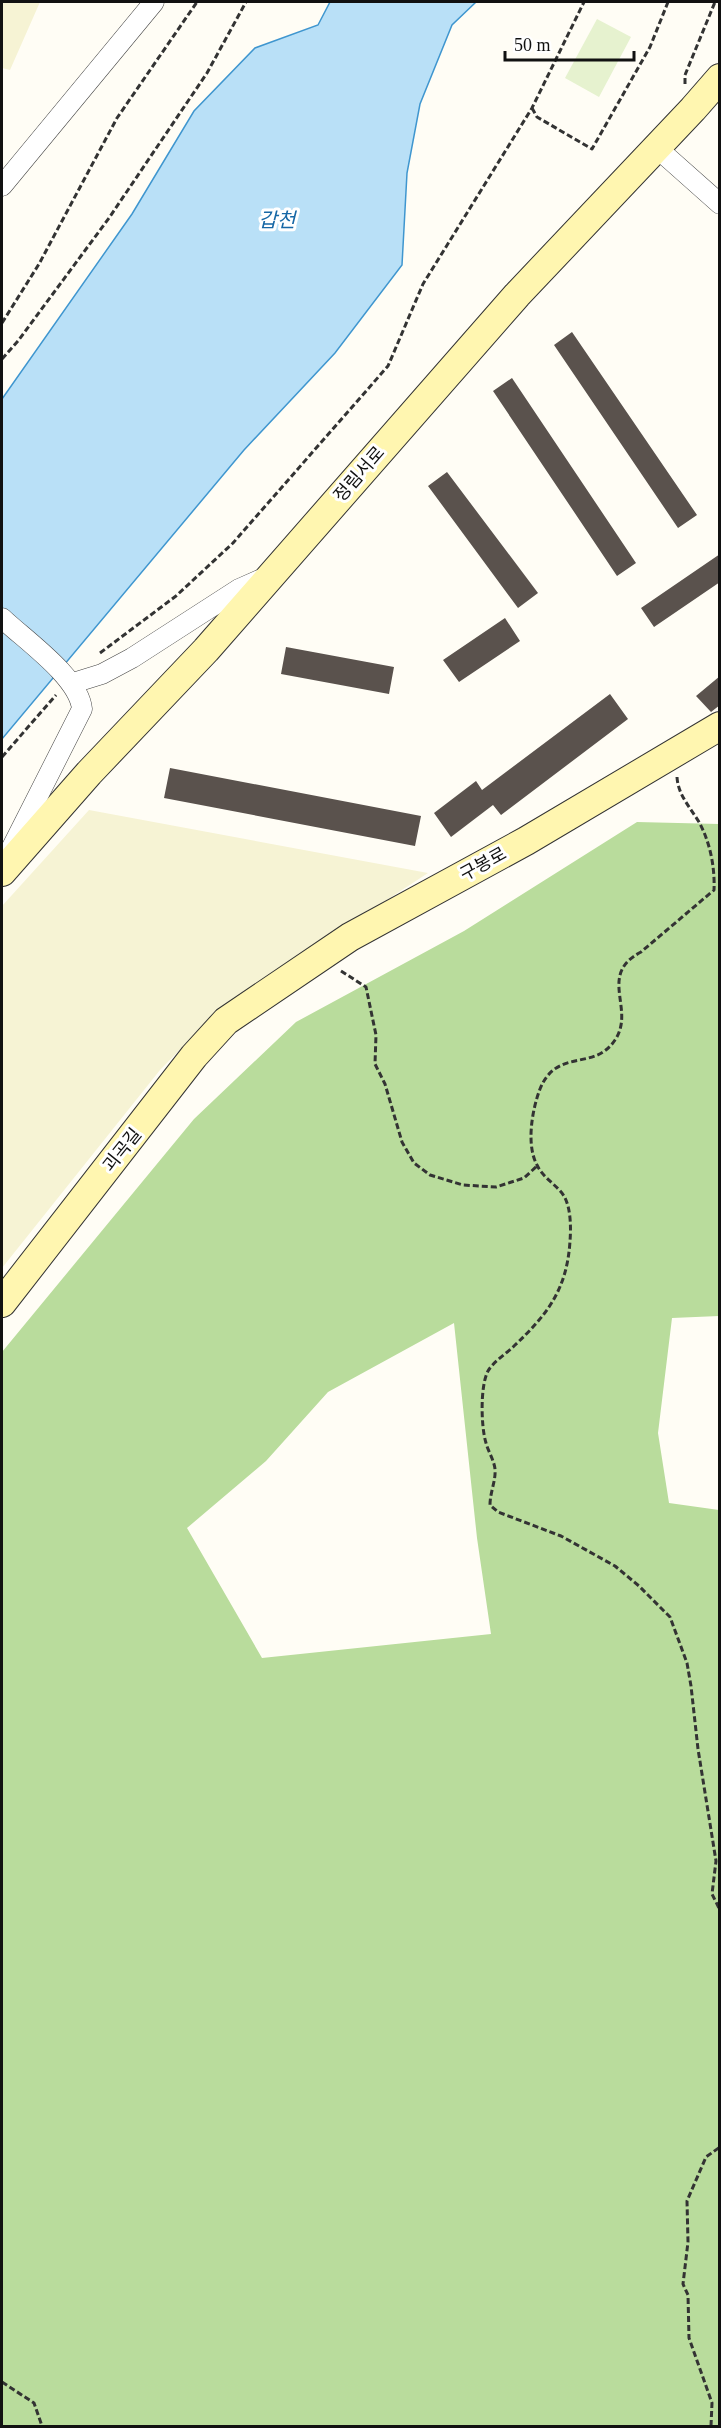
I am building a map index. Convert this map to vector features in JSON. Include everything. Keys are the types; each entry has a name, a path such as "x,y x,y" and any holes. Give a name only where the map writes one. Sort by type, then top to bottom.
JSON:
{"main road":[{"name":"정림서로","path":"2,871 89,773 206,650 518,296 693,110 720,78"},
{"name":"구봉로","path":"249,1004 351,937 526,841 720,726"},
{"name":"괴곡길","path":"2,1303 194,1056 226,1021 249,1004"}],"street":[{"path":"2,186 154,2"},
{"path":"657,148 720,204"},
{"path":"69,680 102,674 239,589 270,576"},
{"path":"2,618 69,680 81,700 82,709 15,840 2,871"}],"path":[{"path":"2,323 39,264 117,118 197,2"},
{"path":"2,359 18,341 116,208 207,74 246,2"},
{"path":"2,757 69,680 101,651 176,596 233,543 388,366 423,284 532,108 584,2"},
{"path":"532,108 537,117 592,149 650,47 668,2"},
{"path":"693,110 685,91 685,75 715,2"},
{"path":"682,749 676,772 677,785 705,836 715,874 714,890 641,952 627,959 618,976 622,1013 620,1030 615,1041 600,1055 587,1061 577,1059 568,1061 551,1072 541,1089 532,1136 532,1153 537,1166 564,1197 569,1215 568,1260 563,1283 551,1308 489,1371 485,1380 483,1433 495,1468 490,1505 498,1512 561,1536 615,1566 670,1617 687,1663 691,1686 698,1749 716,1861 712,1894 720,1910"},
{"path":"318,958 366,987 376,1035 375,1064 385,1084 402,1142 414,1163 430,1175 452,1182 496,1187 524,1178 537,1166"},
{"path":"720,2099 720,2123"},
{"path":"711,2427 712,2403 689,2338 688,2295 683,2284 688,2241 687,2200 706,2157 720,2147"},
{"path":"2,2382 34,2403 42,2427"}],"shaded area":[{"path":"2,2 40,2 10,70 2,68"},
{"path":"89,810 428,873 220,1009 160,1070 2,1268 2,906"}],"green space":[{"path":"597,19 631,37 599,97 565,78"},
{"path":"637,822 719,824 719,1316 672,1318 658,1433 669,1503 719,1510 719,2426 2,2426 2,1352 194,1119 296,1022 464,931","holes":["454,1323 477,1538 491,1634 262,1658 187,1528 266,1461 328,1392"]}],"water":[{"name":"갑천","path":"330,2 476,2 452,25 420,104 407,173 402,265 335,353 244,450 2,739 2,399 132,214 194,111 255,48 318,25"}],"building":[{"path":"572,332 697,515 678,528 554,345"},
{"path":"512,378 636,563 617,576 493,391"},
{"path":"447,472 538,593 518,608 428,486"},
{"path":"720,554 720,582 654,627 641,608"},
{"path":"505,618 520,641 459,682 443,660"},
{"path":"286,647 394,667 389,694 281,674"},
{"path":"720,676 720,705 711,712 696,696"},
{"path":"610,694 628,719 501,815 493,805 451,837 434,813 476,781 482,790"},
{"path":"170,768 421,816 415,846 164,798"}]}
